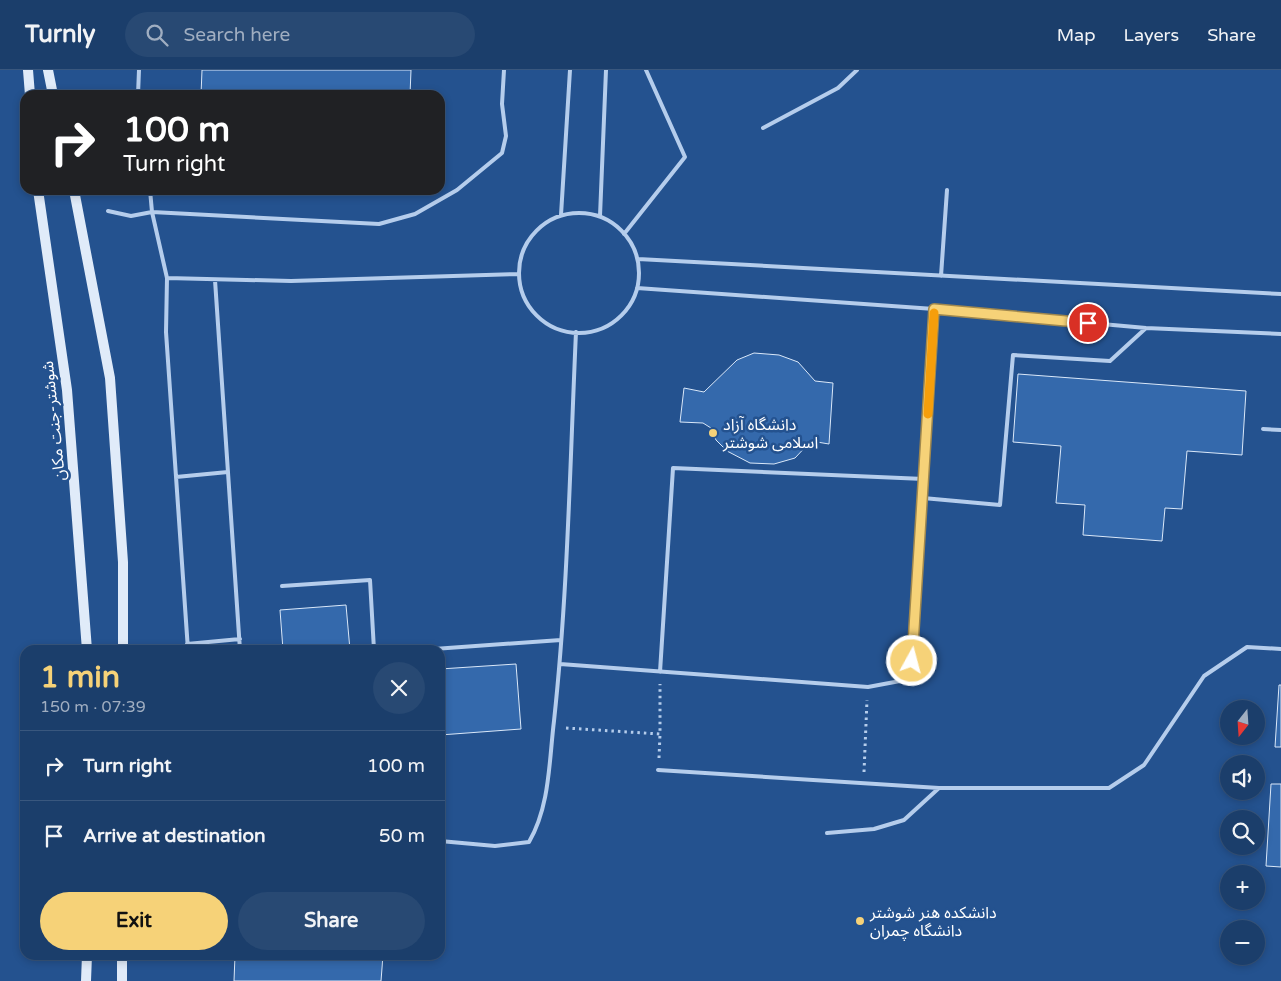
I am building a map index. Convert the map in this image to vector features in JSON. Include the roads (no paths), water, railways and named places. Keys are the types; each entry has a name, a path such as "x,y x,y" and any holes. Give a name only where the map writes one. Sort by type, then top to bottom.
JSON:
{"street":[{"path":"28,70 30,90"},
{"path":"48,70 52,90"},
{"name":"شوشتر-جنت مکان","path":"39,195 67,390 87,645"},
{"path":"75,195 110,378 123,562 123,645"},
{"path":"86,981 87,960"},
{"path":"122,960 122,981"}],"lane":[{"path":"138,90 139,70"},
{"path":"108,211 131,216 152,212 379,224 415,214 458,190 502,153 506,136 502,104 504,70"},
{"path":"561,215 570,70"},
{"path":"600,216 606,70"},
{"path":"624,234 684,157 646,70"},
{"path":"763,128 838,88 857,70"},
{"path":"941,276 946,190"},
{"path":"150,195 152,212 166,278 166,332 187,644 240,639"},
{"path":"581,212 600,216 617,226 630,240 638,259 639,279 634,299 622,315 605,327 586,333 566,332 547,324 532,310 522,293 519,274 521,255 530,237 544,223 561,215 581,212"},
{"path":"638,259 1281,294"},
{"path":"166,278 291,281 519,274"},
{"path":"214,280 240,645"},
{"path":"637,288 934,309 1146,328 1281,334"},
{"path":"560,664 868,687 900,681 912,661 934,309"},
{"path":"923,498 1000,505 1013,355 1110,361 1146,328"},
{"path":"445,841 495,846 529,842 538,826 545,802 560,664 576,332"},
{"path":"1262,429 1281,430"},
{"path":"660,672 673,468 924,480"},
{"path":"176,477 228,472"},
{"path":"282,586 370,580 374,645"},
{"path":"445,648 561,640"},
{"path":"658,770 939,788 1109,788 1144,765 1204,676 1247,647 1281,648"},
{"path":"827,833 874,829 904,820 939,788"}],"place":[{"name":"دانشگاه آزاد اسلامی شوشتر","path":"713,433"},
{"name":"دانشکده هنر شوشتر دانشگاه چمران","path":"860,921"}]}
